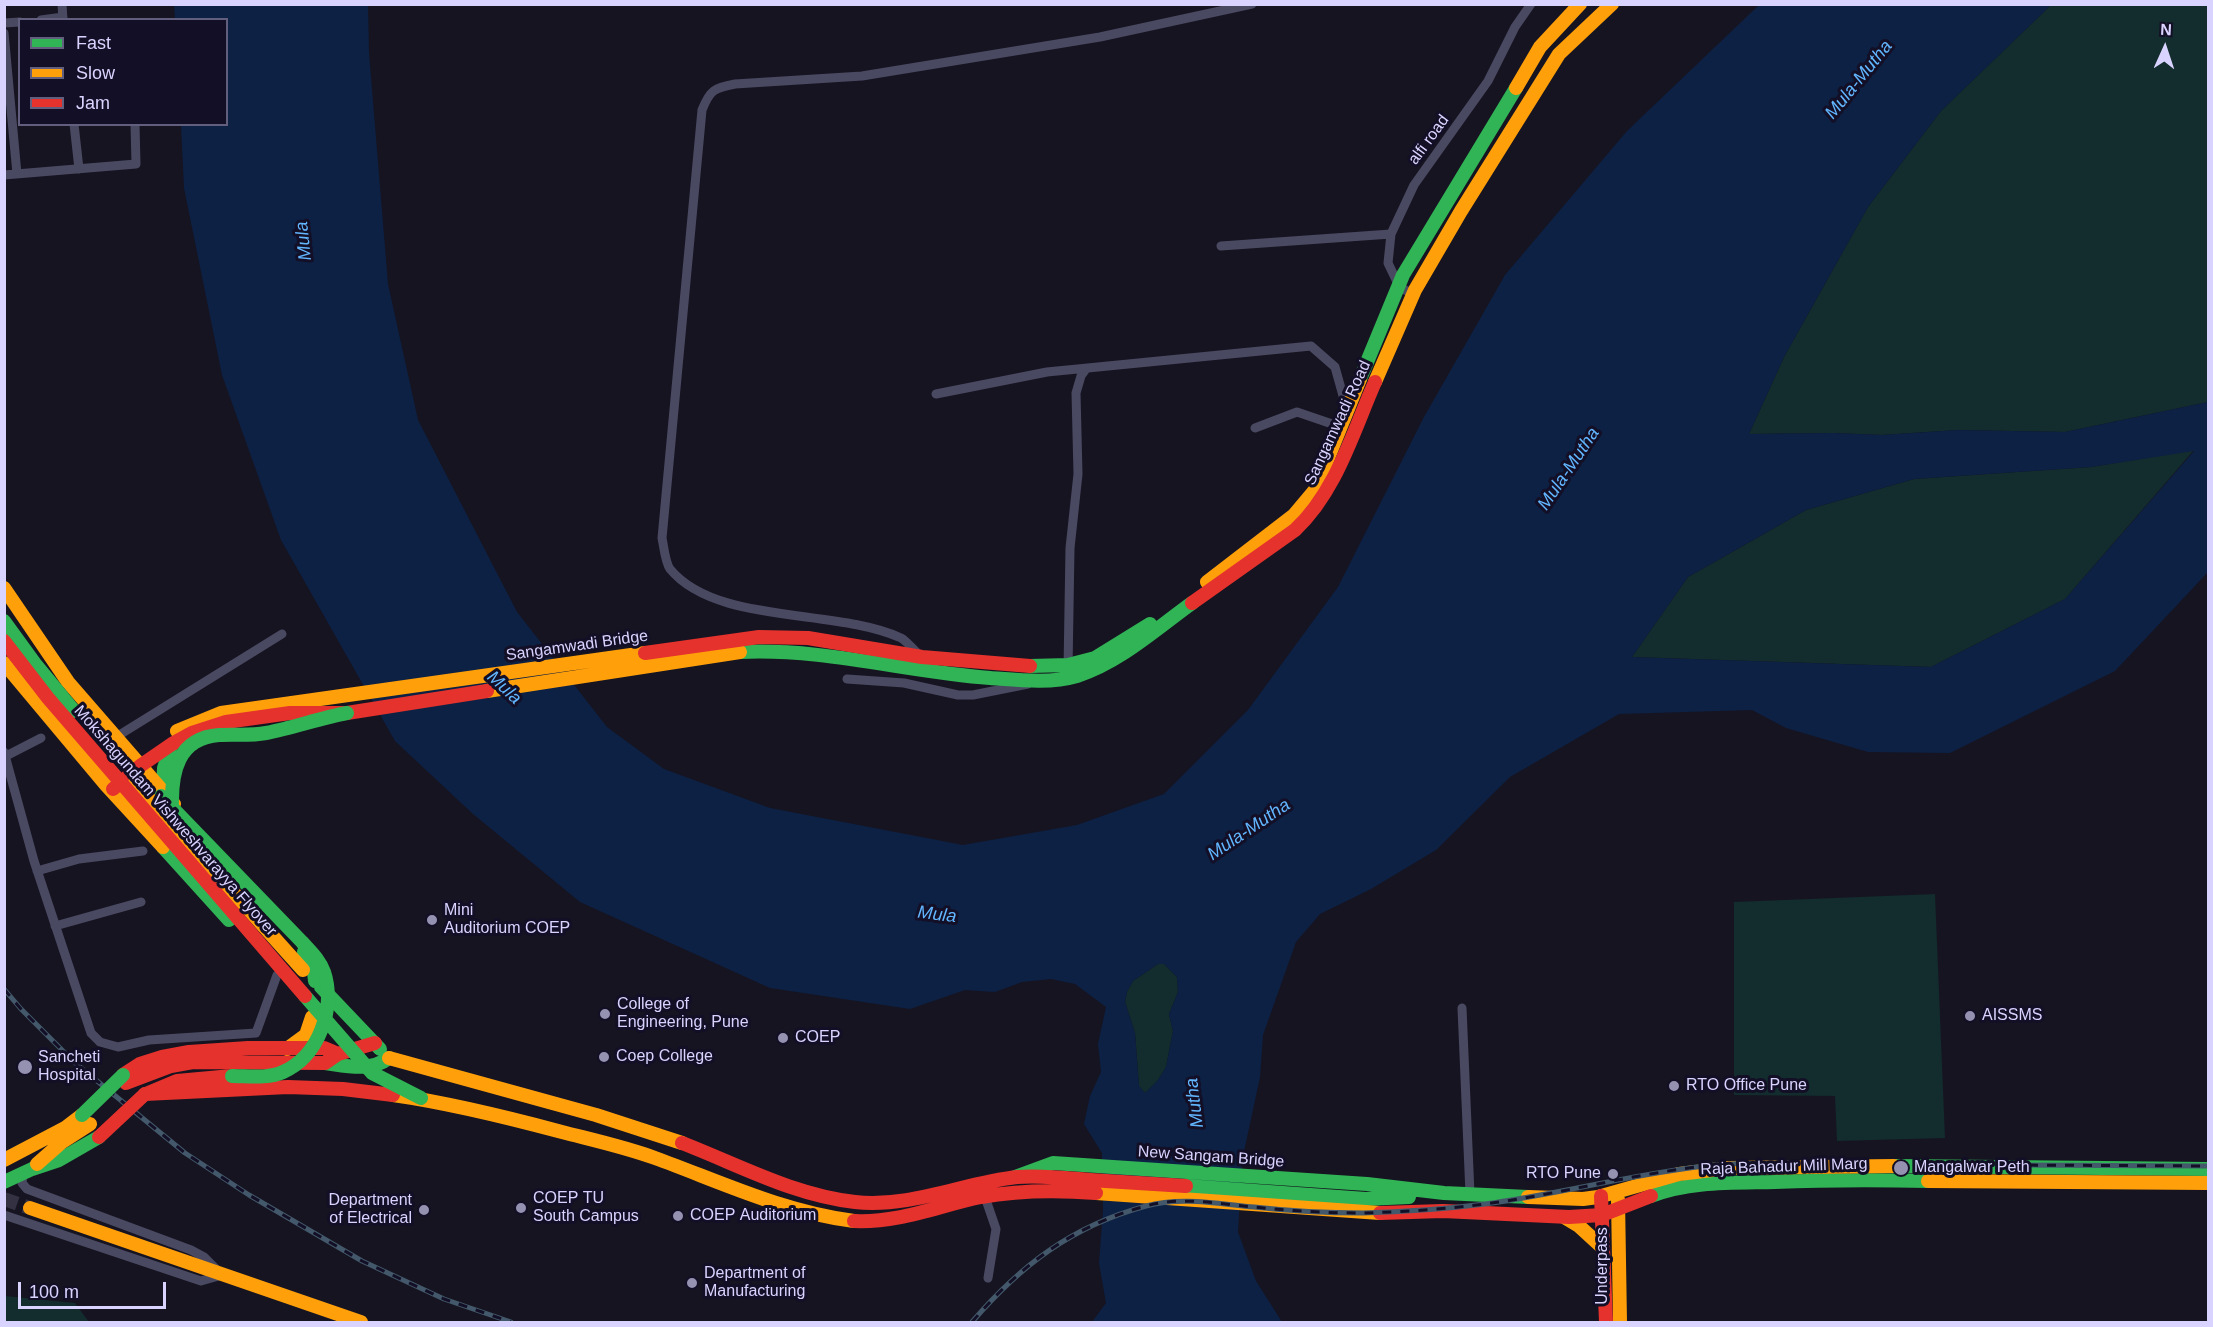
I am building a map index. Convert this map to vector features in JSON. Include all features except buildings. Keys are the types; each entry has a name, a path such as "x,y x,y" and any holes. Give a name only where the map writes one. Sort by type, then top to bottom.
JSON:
{"main road":[{"name":"Sangamwadi Road","path":"1068,671 1095,658 1150,624 1255,547 1294,515 1315,490 1399,286 1430,229 1540,47 1580,4"},
{"name":"Sangamwadi Road","path":"921,664 1042,674 1068,671 1089,672 1132,648 1295,531 1322,499 1413,295 1461,211 1559,54 1612,4"},
{"path":"4,588 68,682 313,963 315,981"},
{"name":"Mokshagundam Vishweshvarayya Flyover","path":"4,621 116,780 389,1059"},
{"name":"Sangamwadi Bridge","path":"139,763 171,746 188,730 301,712 321,710 347,712 725,647 759,637 808,638 921,664"},
{"name":"Mokshagundam Vishweshvarayya Flyover","path":"4,641 56,707 354,1053 372,1072 421,1098"},
{"name":"Sangamwadi Bridge","path":"116,780 188,730 221,713 725,647"},
{"path":"4,663 38,706 116,780 168,853 277,975 341,1054 355,1066"},
{"path":"172,807 171,789 179,758 186,748 196,741 208,736 262,733 347,712"},
{"path":"163,791 162,774 165,758 171,746"},
{"name":"Mokshagundam Vishweshvarayya Flyover","path":"27,1171 60,1160 99,1137 146,1094 162,1084 189,1078 266,1076 282,1072 304,1059 313,1049 325,1017 327,997 324,972 302,942 150,785 116,780"},
{"path":"288,1049 303,1039 312,1017"},
{"path":"325,1062 375,1043"},
{"path":"6,1182 27,1171 62,1142 139,1064 183,1052 324,1048 341,1054"},
{"path":"125,1079 193,1062 325,1062 376,1066 389,1059 663,1136 771,1181 831,1199 859,1203 904,1200 1015,1178 1053,1177 1365,1206"},
{"name":"Mokshagundam Vishweshvarayya Flyover","path":"146,1094 306,1087 337,1088 421,1098 653,1157 767,1202 827,1218 858,1222 890,1220 1009,1192 1053,1177"},
{"path":"4,1160 65,1128 86,1120"},
{"name":"Raja Bahadur Mill Marg","path":"1366,1184 1470,1194 1583,1199 1679,1174 1713,1169 1844,1166 2208,1183"},
{"name":"Raja Bahadur Mill Marg","path":"1365,1206 1398,1212 1602,1215 1659,1193 1714,1183 2208,1169"},
{"name":"New Sangam Bridge","path":"1053,1177 1366,1184"},
{"name":"Underpass","path":"1618,1191 1620,1323"},
{"name":"Raja Bahadur Mill Marg","path":"1365,1206 1399,1197 1470,1194"},
{"name":"Underpass","path":"1601,1196 1606,1323"},
{"path":"1398,1212 1399,1197"},
{"path":"30,1208 361,1323"},
{"path":"1562,1216 1579,1226 1603,1248"}],"street":[{"path":"62,4 63,18"},
{"path":"921,664 904,638 858,625 727,604 693,590 669,568 662,538 702,110 708,95 717,87 735,84 862,76 1100,37 1252,4"},
{"name":"alfi road","path":"1399,286 1388,263 1391,234 1414,185 1488,81 1515,27 1531,4"},
{"path":"4,33 17,174"},
{"path":"74,126 79,168"},
{"path":"4,175 136,164 135,126"},
{"path":"1221,246 1391,234"},
{"path":"1399,286 1413,295"},
{"path":"936,394 1047,372 1311,346 1335,368 1347,410"},
{"path":"1068,671 1070,548 1078,465 1076,393 1081,376 1086,369"},
{"path":"1255,428 1298,412 1341,427"},
{"path":"116,737 282,634"},
{"path":"847,679 904,683 958,695 974,695 1042,674"},
{"path":"40,738 5,754 37,872 91,1033 100,1042 118,1047 149,1040 256,1033 277,975"},
{"path":"37,872 79,859 143,851"},
{"path":"55,926 141,902"},
{"path":"1462,1008 1470,1194"},
{"path":"4,1215 201,1281 222,1275 204,1257 191,1250 27,1189 22,1182 27,1171"},
{"path":"985,1197 996,1229 988,1278"}],"green space":[{"path":"2051,5 2208,5 2208,402 2065,432 1958,430 1882,435 1749,434 1784,357 1868,207 1941,111"},
{"path":"2194,450 2065,599 1931,667 1632,657 1688,577 1806,510 1914,479 2091,467"},
{"path":"1935,894 1945,1138 1837,1141 1835,1096 1734,1095 1734,902"},
{"path":"1158,964 1164,964 1177,977 1178,992 1169,1014 1173,1031 1166,1067 1158,1080 1145,1093 1139,1086 1135,1033 1125,1002 1133,981"},
{"path":"5,1296 75,1303 89,1322 5,1322"}],"water":[{"path":"174,5 368,5 369,53 388,284 418,420 517,612 607,727 664,769 770,808 963,845 1077,825 1164,794 1248,710 1338,587 1424,417 1505,275 1627,131 1759,5 2051,5 1941,111 1868,207 1784,357 1749,434 1882,435 1958,430 2065,432 2208,402 2208,572 2115,671 1950,753 1868,752 1786,728 1752,710 1619,714 1510,777 1436,850 1371,889 1320,914 1296,942 1263,1035 1260,1077 1242,1161 1238,1232 1256,1281 1282,1322 1092,1322 1106,1303 1099,1263 1103,1210 1102,1153 1084,1124 1090,1096 1101,1072 1098,1044 1106,1007 1075,984 1051,979 1022,982 995,992 965,990 910,1009 770,988 580,902 473,814 395,741 281,540 222,375 184,188 181,126 228,126 228,18 175,18","holes":["2194,451 2065,599 1931,667 1632,657 1688,577 1806,510 1914,479 2091,467","1158,964 1164,964 1177,977 1178,992 1169,1014 1173,1031 1166,1067 1158,1080 1145,1093 1139,1086 1135,1033 1125,1002 1133,981"]}],"tunnel":[{"path":"4,1199 30,1208"}],"railway":[{"path":"4,989 74,1062 185,1153 249,1195 362,1261 444,1299 511,1322"},
{"path":"972,1322 1009,1283 1071,1236 1119,1214 1159,1203 1200,1202 1336,1213 1409,1211 1513,1200 1627,1178 1722,1164 1790,1163"},
{"path":"2011,1165 2208,1166"}],"traffic: fast":[{"path":"1360,379 1403,275 1516,88"},
{"path":"740,652 835,657 959,675 1056,680 1093,670 1123,654 1192,603"},
{"path":"4,621 74,711"},
{"path":"1030,666 1068,665 1095,658 1150,624"},
{"path":"172,807 173,781 176,770 180,759 194,743 219,735 266,733 347,713"},
{"path":"163,791 164,768 171,746"},
{"path":"161,796 302,942 324,972 328,1001 326,1015 322,1030 306,1055 296,1065 271,1076 232,1076"},
{"path":"163,847 229,920"},
{"path":"304,952 313,963 315,981"},
{"path":"321,987 380,1049"},
{"path":"305,996 372,1073 421,1098"},
{"path":"325,1063 366,1067 389,1058"},
{"path":"82,1115 123,1075"},
{"path":"4,1182 59,1160 99,1137"},
{"path":"1015,1177 1053,1163 1367,1184 1444,1193 1528,1197"},
{"path":"1894,1166 2208,1169"},
{"path":"1651,1196 1696,1185 1712,1184 1928,1181"},
{"path":"1186,1186 1366,1199 1409,1197"}],"traffic: slow":[{"path":"1516,88 1540,47 1580,4"},
{"path":"1375,382 1415,290 1461,211 1559,54 1612,4"},
{"path":"1207,582 1294,515 1315,490 1360,379"},
{"path":"4,588 68,682 174,804"},
{"path":"487,691 740,652"},
{"path":"177,731 221,713 645,653"},
{"path":"4,663 106,785 163,847"},
{"path":"135,783 303,970"},
{"path":"287,1049 306,1035 312,1017"},
{"path":"389,1058 596,1115 682,1143"},
{"path":"393,1095 478,1111 621,1147 802,1211 854,1221"},
{"path":"4,1160 65,1128 82,1115"},
{"path":"37,1164 62,1142 90,1124"},
{"path":"1528,1197 1583,1199 1598,1197 1679,1174 1729,1168 1894,1166"},
{"path":"1928,1181 2208,1183"},
{"path":"1096,1193 1380,1213"},
{"path":"1618,1199 1620,1322"},
{"path":"30,1208 361,1322"},
{"path":"1564,1217 1579,1226 1603,1248"}],"traffic: jam":[{"path":"1192,603 1295,530 1309,515 1333,480 1375,382"},
{"path":"645,653 759,637 808,638 922,657 1030,666"},
{"path":"4,641 48,698 305,996"},
{"path":"113,789 140,766 172,744 192,733 226,722 290,713 347,713 487,691"},
{"path":"123,1075 140,1064 189,1052 248,1048 324,1048 338,1054 375,1043"},
{"path":"126,1083 171,1066 193,1062 325,1063 338,1054"},
{"path":"146,1094 177,1081 232,1076"},
{"path":"145,1094 288,1087 343,1089 393,1095"},
{"path":"99,1137 145,1094"},
{"path":"682,1143 788,1186 855,1202 876,1203 917,1198 997,1180 1026,1176 1186,1186"},
{"path":"854,1221 903,1217 981,1197 1010,1193 1053,1191 1096,1193"},
{"path":"1601,1196 1606,1322"},
{"path":"1380,1213 1443,1211 1569,1217 1602,1215 1651,1196"}],"place":[{"name":"Mini Auditorium COEP","path":"432,920"},
{"name":"College of Engineering, Pune","path":"605,1014"},
{"name":"AISSMS","path":"1970,1016"},
{"name":"COEP","path":"783,1038"},
{"name":"Coep College","path":"604,1057"},
{"name":"Sancheti Hospital","path":"25,1067"},
{"name":"RTO Office Pune","path":"1674,1086"},
{"name":"Mangalwar Peth","path":"1901,1168"},
{"name":"RTO Pune","path":"1613,1174"},
{"name":"COEP TU South Campus","path":"521,1208"},
{"name":"Department of Electrical","path":"424,1210"},
{"name":"COEP Auditorium","path":"678,1216"},
{"name":"Department of Manufacturing","path":"692,1283"}],"water label":[{"name":"Mula-Mutha","path":"1859,80"},
{"name":"Mula","path":"304,241"},
{"name":"Mula-Mutha","path":"1569,469"},
{"name":"Mula","path":"504,688"},
{"name":"Mula-Mutha","path":"1249,830"},
{"name":"Mula","path":"937,915"},
{"name":"Mutha","path":"1195,1103"}]}
